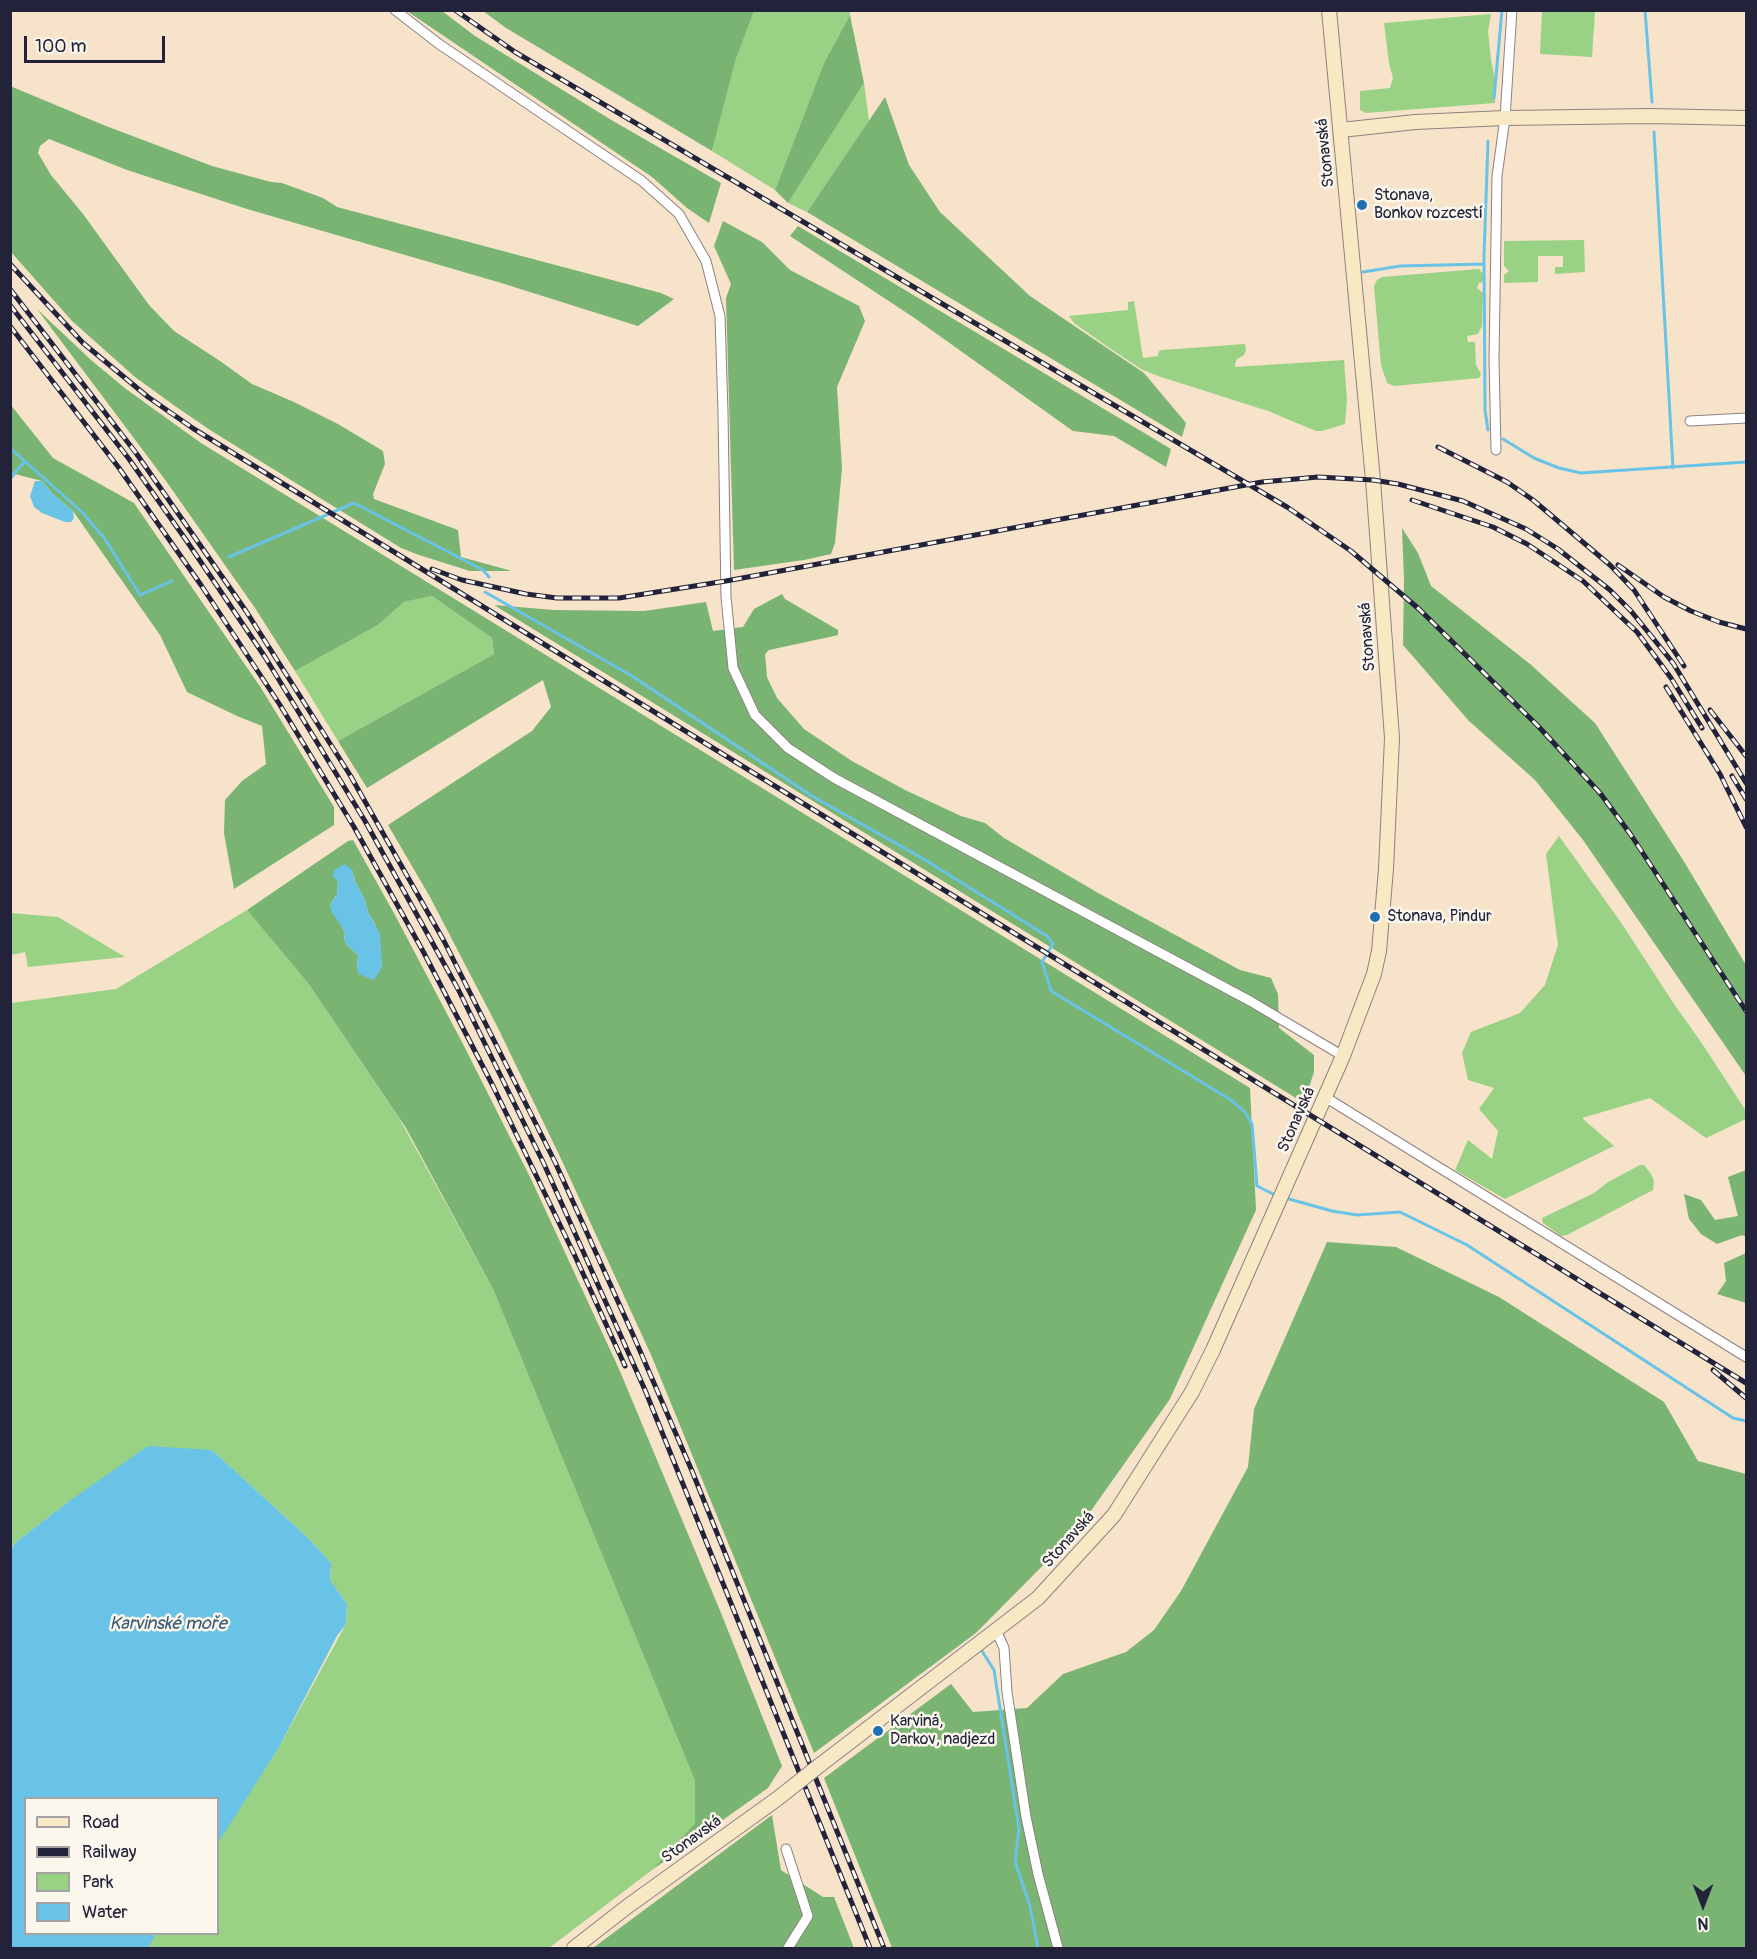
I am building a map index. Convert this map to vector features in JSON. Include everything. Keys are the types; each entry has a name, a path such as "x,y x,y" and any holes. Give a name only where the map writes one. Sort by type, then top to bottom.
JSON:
{"street":[{"path":"394,10 439,44 642,181 679,214 706,261 720,316 726,597 733,668 755,715 788,748 834,778 1250,1001 1343,1056"},
{"name":"Stonavská","path":"574,1948 628,1906 777,1799 1038,1598 1114,1515 1192,1392 1343,1056 1374,974 1379,951 1386,869 1392,738 1373,480 1329,10"},
{"path":"1496,450 1494,359 1497,176 1505,118 1512,10"},
{"path":"1341,130 1505,118 1650,116 1746,118"},
{"path":"1690,421 1746,418"},
{"path":"1325,1097 1746,1357"},
{"path":"996,1630 1004,1648 1007,1692 1026,1817 1038,1874 1058,1948"},
{"path":"786,1849 808,1916 788,1948"}],"green space":[{"path":"407,11 442,11 475,36 613,121 721,183 709,223 687,208 652,177"},
{"path":"483,11 754,11 736,59 712,151 506,28"},
{"path":"754,11 850,11 824,63 775,190 712,151 736,59"},
{"path":"1542,11 1595,11 1592,57 1540,54"},
{"path":"1491,14 1488,31 1495,79 1495,103 1366,113 1360,110 1360,91 1390,88 1393,78 1384,23"},
{"path":"850,15 864,83 788,203 775,190 824,63"},
{"path":"864,83 869,121 807,212 788,203"},
{"path":"10,86 106,126 212,166 282,183 323,198 337,207 661,293 674,299 638,326 498,282 247,209 127,170 49,139 40,146 38,153 51,175 83,214 149,305 174,331 252,384 338,424 383,451 385,464 373,494 374,499 458,530 461,557 512,571 470,571 401,548 175,406 135,377 72,321 11,252"},
{"path":"885,97 909,165 940,212 1030,296 1144,373 1186,423 1182,437 807,212"},
{"path":"723,221 762,242 790,270 859,306 865,321 837,387 842,469 835,543 831,554 734,570 726,298 731,284 714,246"},
{"path":"798,226 1171,449 1166,467 1114,436 1073,431 913,317 790,236"},
{"path":"1584,240 1585,272 1555,274 1555,267 1563,267 1563,256 1538,256 1538,282 1504,283 1504,275 1509,271 1504,266 1504,241"},
{"path":"1479,269 1484,275 1484,282 1479,283 1477,288 1483,293 1482,326 1478,334 1467,336 1468,342 1475,342 1476,365 1481,374 1479,378 1394,386 1387,383 1381,365 1374,286 1377,280 1382,277"},
{"path":"1134,301 1143,358 1158,356 1159,351 1162,350 1245,344 1244,355 1236,360 1235,367 1344,360 1347,400 1345,424 1316,431 1268,411 1158,376 1141,369 1108,347 1074,323 1069,316 1128,310 1128,302"},
{"path":"37,309 91,360 126,389 201,443 1250,1088 1256,1210 1170,1399 1076,1532 976,1633 814,1753 652,1357 563,1163 498,1028 430,897 388,825 532,731 551,707 543,680 367,788 338,741 494,654 492,638 432,596 404,602 378,625 295,671 255,608 166,481"},
{"path":"10,404 53,458 134,503 261,688 334,807 334,825 234,889 224,833 225,800 242,781 266,764 262,726 187,692 160,635 73,511 42,481 11,473"},
{"path":"1402,528 1418,553 1431,586 1530,664 1595,723 1683,860 1746,965 1746,1076 1583,840 1535,780 1469,721 1403,645"},
{"path":"782,594 785,599 838,630 838,635 769,650 765,654 767,677 777,698 804,729 852,761 905,790 961,816 985,823 1004,838 1100,894 1240,970 1271,978 1278,994 1279,1028 1314,1055 1314,1072 1304,1103 494,605 554,610 644,611 706,602 713,631 743,627 754,609"},
{"path":"432,596 492,638 494,654 338,741 295,671 378,625 404,602"},
{"path":"1559,836 1620,921 1701,1042 1746,1111 1746,1119 1706,1138 1650,1098 1582,1118 1614,1146 1505,1199 1455,1170 1468,1140 1492,1159 1498,1131 1479,1109 1494,1088 1468,1080 1462,1053 1471,1032 1520,1013 1545,985 1558,945 1546,854"},
{"path":"353,840 395,915 531,1179 619,1369 782,1766 768,1788 652,1870 695,1823 695,1781 493,1289 406,1128 308,983 247,910 348,841","holes":["352,870 375,924 382,966 357,969 358,955 347,945 344,939 345,933 330,905 337,894 338,882"]},
{"path":"247,910 308,983 399,1118 493,1289 695,1781 695,1823 652,1870 549,1948 147,1948 155,1935 219,1935 219,1839 279,1747 346,1624 347,1604 330,1580 331,1563 307,1537 212,1450 68,1502 16,1542 11,1549 11,1003 116,989"},
{"path":"11,913 58,917 125,957 28,967 25,952 11,955"},
{"path":"1644,1165 1651,1174 1654,1181 1653,1190 1567,1235 1561,1236 1543,1223 1542,1218 1594,1193 1608,1182"},
{"path":"1746,1170 1746,1237 1742,1235 1717,1244 1701,1234 1689,1219 1684,1194 1701,1200 1715,1220 1738,1216 1728,1177"},
{"path":"1327,1242 1396,1247 1499,1297 1664,1402 1698,1461 1746,1474 1746,1948 892,1948 824,1778 951,1684 973,1712 1027,1708 1063,1674 1126,1652 1154,1630 1181,1591 1248,1467 1254,1409"},
{"path":"1746,1253 1746,1303 1717,1294 1726,1281 1724,1263"},
{"path":"772,1815 781,1870 823,1897 834,1897 854,1948 593,1948"}],"water":[{"path":"35,481 42,481 73,511 74,518 71,522 42,513 34,507 30,496"},
{"path":"345,864 352,870 368,912 380,934 382,966 373,980 359,974 358,955 347,945 344,939 345,932 331,911 330,905 337,894 338,882 333,876 334,870"},
{"name":"Karvinské moře","path":"148,1446 212,1450 307,1537 331,1563 330,1580 347,1604 346,1624 337,1636 279,1747 219,1841 219,1797 24,1797 24,1935 155,1935 148,1948 11,1948 11,1549 16,1542"}],"waterway":[{"path":"1494,98 1502,10"},
{"path":"1645,10 1652,102"},
{"path":"1654,132 1673,468"},
{"path":"1488,141 1484,256 1485,410 1488,430"},
{"path":"1363,272 1400,266 1484,264"},
{"path":"1503,439 1534,458 1559,468 1581,473 1746,462"},
{"path":"10,448 82,512 105,539 140,595 172,581"},
{"path":"10,479 24,462"},
{"path":"229,557 354,503 483,570 489,577"},
{"path":"485,592 632,676 812,796 922,858 1047,936 1053,944 1042,962 1051,991 1231,1100 1244,1111 1252,1124 1257,1186 1273,1194"},
{"path":"1289,1199 1332,1211 1357,1215 1400,1212 1467,1245 1733,1418 1746,1421"},
{"path":"980,1648 994,1670 1019,1829 1015,1862 1030,1906 1038,1948"}],"railway":[{"path":"455,10 515,52 1287,507 1351,551 1419,609 1538,726 1600,793 1631,835 1746,1011"},
{"path":"10,264 83,343 148,397 194,429 1746,1383"},
{"path":"10,289 136,453 246,611 350,775 444,941 555,1162 634,1337 692,1471 884,1948"},
{"path":"10,305 129,459 265,657 365,821 458,989 544,1164 645,1390 870,1948"},
{"path":"10,326 119,468 201,585 280,705 354,827 424,953 493,1086 625,1366"},
{"path":"1438,447 1507,482 1533,500 1610,565 1634,590 1684,666"},
{"path":"432,569 462,580 526,594 557,598 619,598 726,581 1262,482 1318,477 1373,480 1398,484 1463,501 1526,529 1558,549 1610,590 1631,611 1673,663 1746,783"},
{"path":"1412,500 1493,527 1527,544 1583,581 1637,632 1671,678 1702,728"},
{"path":"1618,565 1664,597 1691,611 1746,629"},
{"path":"1666,687 1720,774 1746,827"},
{"path":"1710,710 1746,756"},
{"path":"1732,776 1746,799"},
{"path":"1713,1370 1746,1398"}],"place":[{"name":"Stonava, Bonkov rozcestí","path":"1362,205"},
{"name":"Stonava, Pindur","path":"1375,917"},
{"name":"Karviná, Darkov, nadjezd","path":"878,1731"}]}
